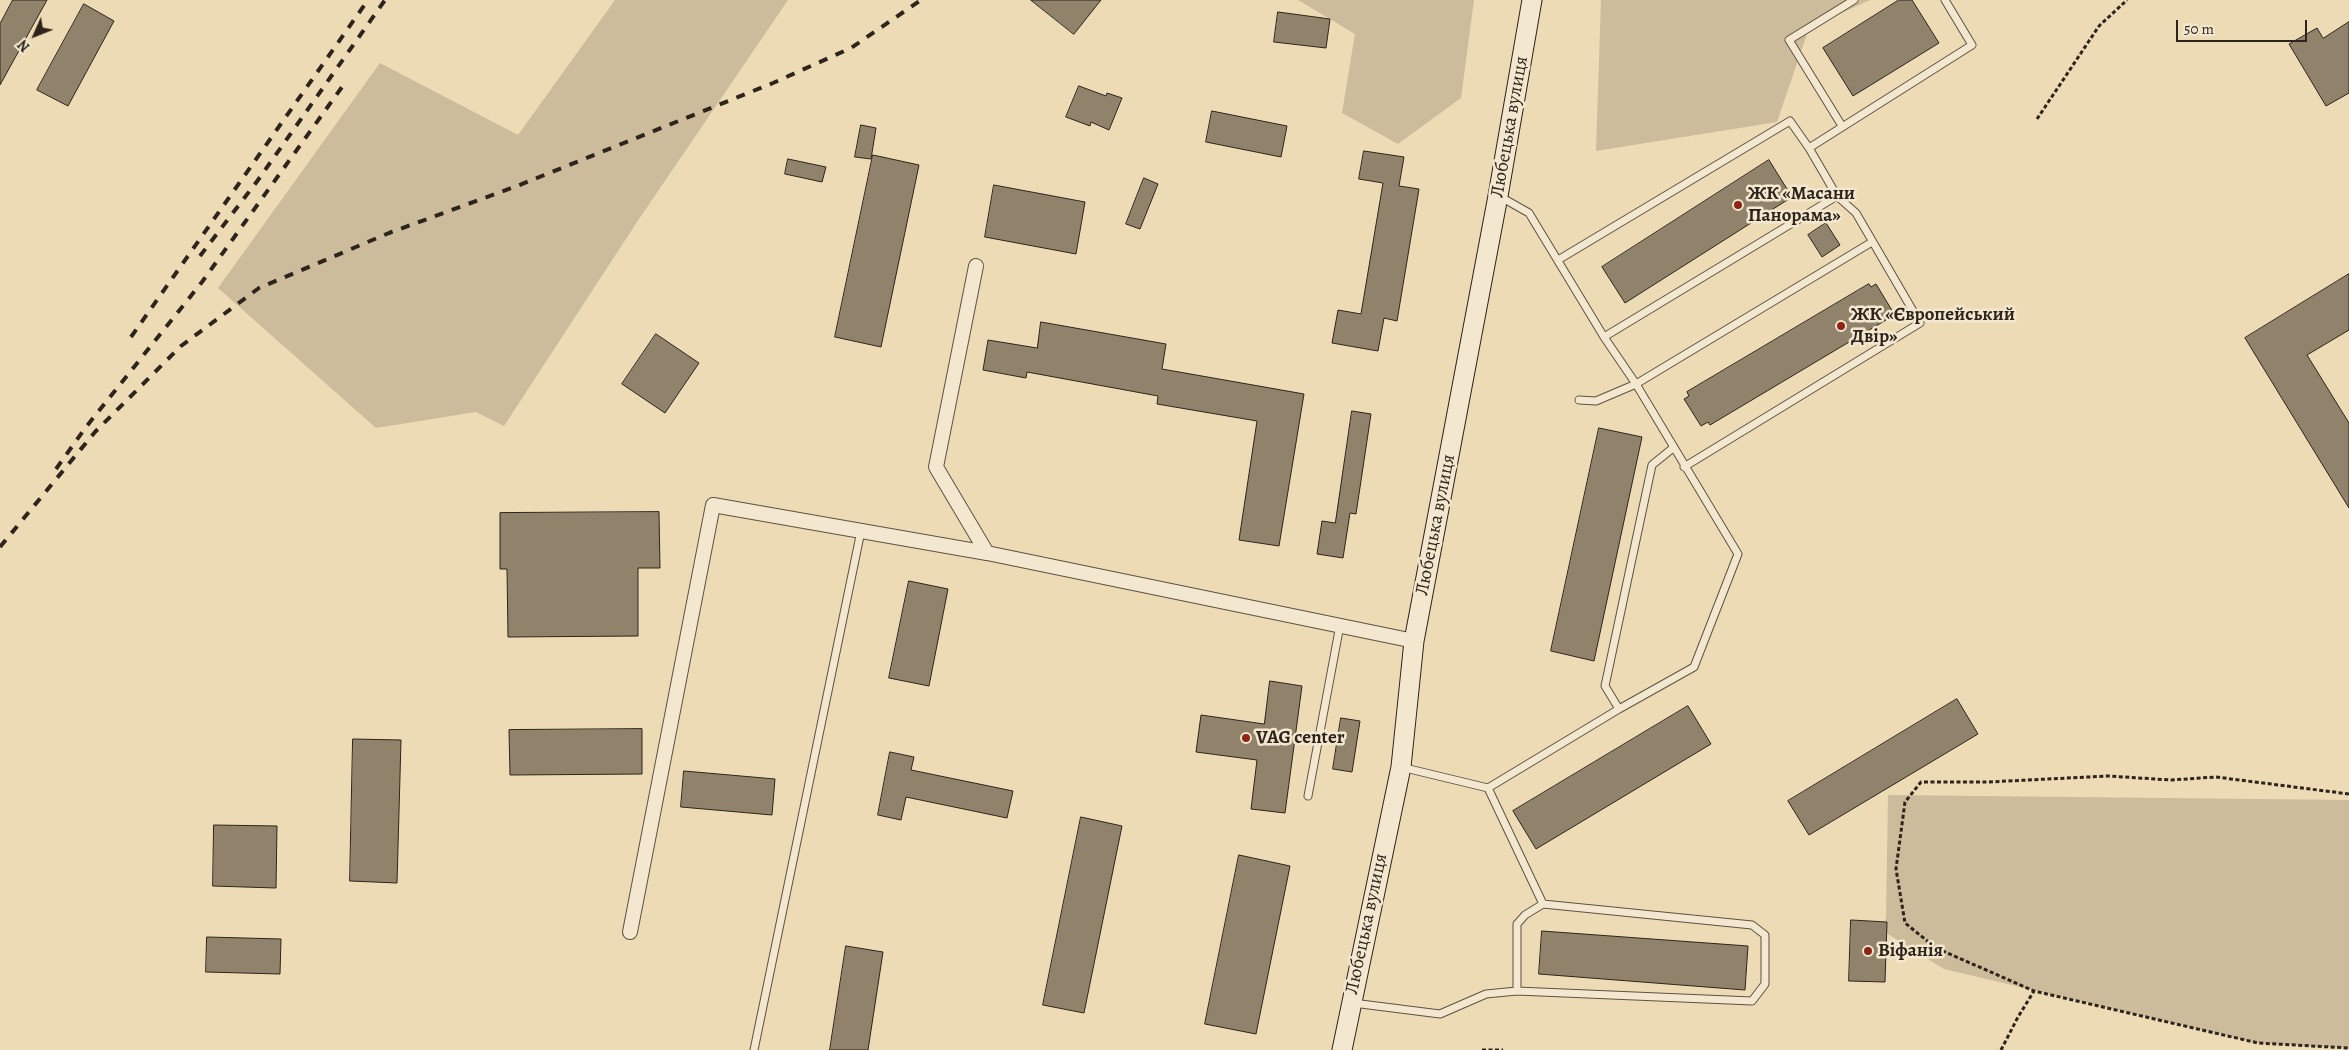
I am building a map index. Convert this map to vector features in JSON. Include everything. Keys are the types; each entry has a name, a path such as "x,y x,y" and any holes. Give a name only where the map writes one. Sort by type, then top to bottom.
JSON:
{"main road":[{"name":"Любецька вулиця","path":"1342,1050 1350,1002 1401,767 1414,641 1498,196 1532,0"}],"street":[{"path":"976,266 936,467 987,553"},
{"path":"630,932 714,505 987,553 1414,641"}],"lane":[{"path":"1842,126 1789,40 1854,0"},
{"path":"1809,148 1972,45 1945,0"},
{"path":"1558,260 1790,121 1809,148 1837,196 1856,213 1920,323 1684,467"},
{"path":"1401,767 1488,788 1619,709 1694,667 1738,554 1672,448 1636,384 1604,336 1529,213 1498,196"},
{"path":"1604,336 1837,196"},
{"path":"1579,400 1596,401 1636,384 1872,242"},
{"path":"1619,709 1606,686 1652,465 1672,448"},
{"path":"754,1050 861,531"},
{"path":"1308,796 1340,626"},
{"path":"1488,788 1543,904"},
{"path":"1350,1002 1440,1014 1486,994 1517,991 1752,1001 1765,984 1765,935 1752,925 1543,904 1525,915 1516,924 1517,991"}],"path":[{"path":"2037,118 2099,26 2127,0"},
{"path":"2349,794 2216,777 2171,780 2108,776 1988,782 1921,782 1905,802 1896,869 1905,923 1936,948 2034,991 2258,1043 2349,1048"},
{"path":"2000,1050 2034,991"},
{"path":"1482,1050 1503,1050"}],"shaded area":[{"path":"615,0 788,0 637,222 504,426 476,412 376,428 218,288 380,63 518,135"},
{"path":"1298,0 1474,0 1461,98 1398,144 1342,113 1355,34"},
{"path":"1601,0 1870,0 1809,28 1777,122 1596,151"},
{"path":"1888,795 2349,800 2349,1048 2258,1043 1944,969 1883,931 1886,919"}],"building":[{"path":"13,0 47,0 0,85 0,24"},
{"path":"1031,0 1101,0 1074,34"},
{"path":"1899,0 1912,0 1939,43 1853,96 1823,48"},
{"path":"84,4 114,21 68,106 37,90"},
{"path":"1278,12 1330,19 1326,48 1274,42"},
{"path":"2349,22 2349,93 2326,106 2289,44 2317,28 2323,38"},
{"path":"1079,86 1106,96 1107,93 1122,98 1109,130 1091,122 1090,126 1066,117"},
{"path":"1212,111 1287,126 1281,157 1206,142"},
{"path":"861,125 876,128 871,159 855,157"},
{"path":"1364,151 1404,157 1399,186 1419,189 1397,321 1384,318 1378,351 1332,343 1338,310 1361,314 1383,183 1359,179"},
{"path":"873,155 919,165 881,347 835,337"},
{"path":"788,159 826,167 822,182 785,174"},
{"path":"1769,160 1792,197 1625,303 1602,267"},
{"path":"1144,178 1158,184 1140,229 1126,224"},
{"path":"994,185 1085,202 1076,254 985,237"},
{"path":"1826,223 1840,245 1822,257 1808,235"},
{"path":"2349,274 2349,330 2307,355 2349,423 2349,508 2245,338"},
{"path":"1869,284 1871,287 1876,284 1893,312 1885,318 1886,320 1710,425 1708,422 1701,426 1684,399 1689,396 1687,392"},
{"path":"1041,322 1166,344 1162,369 1304,394 1279,546 1239,540 1257,421 1157,404 1158,396 1027,372 1026,378 983,370 988,340 1037,348"},
{"path":"656,334 699,363 665,413 622,384"},
{"path":"1352,411 1371,414 1356,514 1350,513 1343,558 1317,554 1322,521 1335,523"},
{"path":"1599,428 1642,437 1594,661 1551,651"},
{"path":"659,512 660,568 638,568 638,636 508,637 507,569 500,569 500,513"},
{"path":"909,581 948,589 929,686 889,678"},
{"name":"VAG center","path":"1270,681 1302,686 1285,813 1251,809 1257,760 1196,752 1201,715 1264,724"},
{"path":"1957,699 1978,734 1809,835 1788,801"},
{"path":"1688,706 1711,744 1536,849 1513,811"},
{"path":"1341,718 1360,721 1352,772 1333,769"},
{"path":"642,729 642,774 510,775 509,730"},
{"path":"353,739 401,740 397,883 350,881"},
{"path":"890,752 914,757 911,770 1013,791 1007,818 906,797 901,820 878,815"},
{"path":"684,771 775,779 772,815 681,807"},
{"path":"1081,817 1122,826 1084,1013 1043,1005"},
{"path":"214,825 277,826 276,888 213,886"},
{"path":"1239,855 1290,866 1256,1034 1205,1024"},
{"name":"Віфанія","path":"1851,920 1887,922 1885,982 1849,981"},
{"path":"1542,931 1748,946 1745,990 1539,974"},
{"path":"207,937 281,939 280,974 206,972"},
{"path":"846,946 883,952 868,1050 830,1050"}],"railway":[{"path":"131,337 368,0"},
{"path":"200,256 258,180 385,0"},
{"path":"0,547 95,432 181,346 259,288 389,233 517,186 773,83 851,48 921,0"},
{"path":"56,469 86,427 202,282 342,87"}],"place":[{"name":"ЖК «Масани Панорама»","path":"1738,205"},
{"name":"ЖК «Європейський Двір»","path":"1841,326"},
{"name":"VAG center","path":"1246,738"},
{"name":"Віфанія","path":"1868,951"}]}
